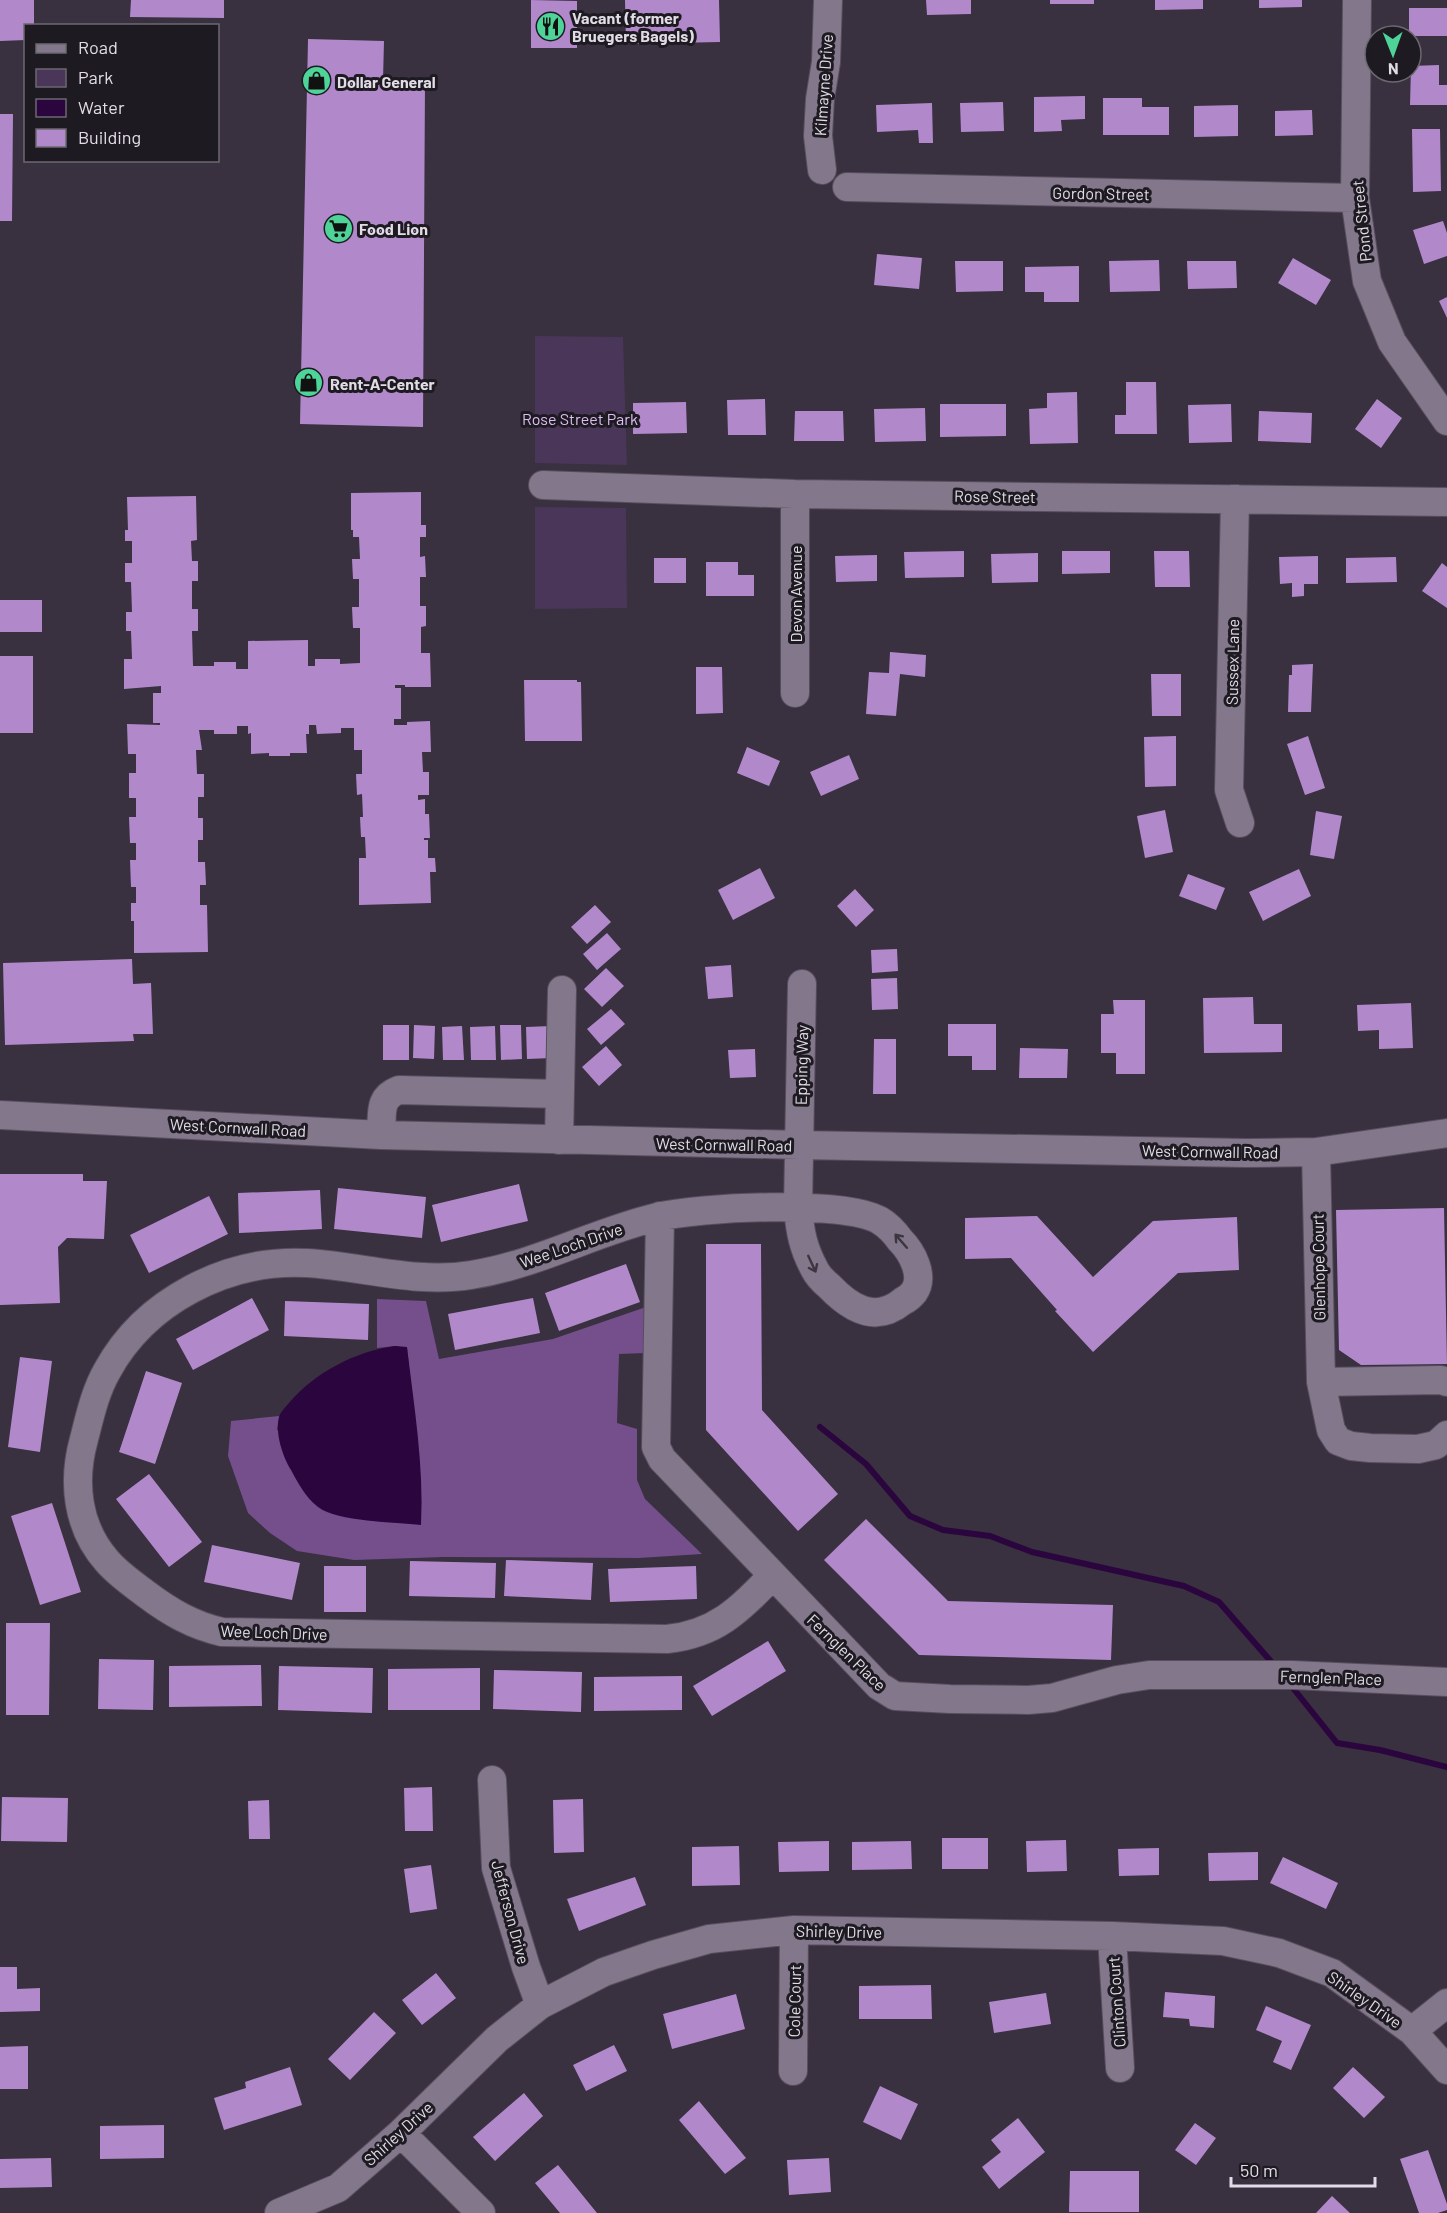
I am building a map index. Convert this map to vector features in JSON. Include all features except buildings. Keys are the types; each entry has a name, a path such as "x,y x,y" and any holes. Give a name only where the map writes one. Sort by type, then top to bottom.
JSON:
{"street":[{"name":"Kilmayne Drive","path":"822,170 819,127 820,99 826,62 828,0"},
{"name":"Pond Street","path":"1357,0 1355,198 1367,281 1392,342 1447,421"},
{"name":"Gordon Street","path":"847,187 1355,198"},
{"name":"Rose Street","path":"543,485 795,494 1447,502"},
{"name":"Devon Avenue","path":"795,494 795,693"},
{"name":"Sussex Lane","path":"1235,499 1229,790 1240,823"},
{"name":"Epping Way","path":"798,1208 802,984"},
{"path":"559,1140 562,990"},
{"path":"381,1135 383,1101 390,1094 399,1090 560,1094"},
{"name":"West Cornwall Road","path":"0,1114 381,1135 800,1145 1316,1152 1447,1133"},
{"name":"Glenhope Court","path":"1316,1152 1321,1382 1331,1430 1338,1441 1351,1446 1370,1448 1418,1449 1436,1445 1447,1435"},
{"name":"Wee Loch Drive","path":"772,1576 730,1617 700,1633 667,1639 222,1632 204,1628 171,1612 128,1580 101,1553 80,1512 78,1468 94,1402 107,1370 156,1312 189,1290 219,1276 240,1269 283,1263 307,1263 423,1277 471,1275 504,1268 616,1228 660,1216 709,1210 798,1208"},
{"name":"Fernglen Place","path":"660,1216 656,1448 662,1460 772,1576 879,1686 895,1696 1028,1700 1052,1698 1118,1680 1182,1675 1292,1676 1447,1682"},
{"path":"1321,1382 1441,1380 1447,1382"},
{"name":"Jefferson Drive","path":"492,1780 496,1868 540,2005"},
{"name":"Shirley Drive","path":"279,2213 338,2187 401,2133 497,2039 540,2005 604,1972 709,1939 794,1930 1112,1936 1223,1941 1279,1953 1332,1973 1412,2031 1447,2070"},
{"name":"Cole Court","path":"793,2072 794,1930"},
{"name":"Clinton Court","path":"1112,1936 1120,2068"},
{"path":"1412,2031 1447,2003"},
{"path":"401,2133 481,2213"}],"green space":[{"name":"Rose Street Park","path":"535,336 623,337 627,465 535,463"},
{"path":"535,507 626,508 627,608 535,609"}],"shaded area":[{"path":"377,1299 426,1301 439,1359 553,1339 646,1307 645,1353 619,1354 617,1423 637,1429 637,1480 645,1499 702,1554 639,1558 444,1557 354,1560 297,1551 270,1533 248,1513 228,1456 231,1421 279,1416 277,1430 420,1475 407,1348 395,1346 377,1348"}],"water":[{"path":"395,1346 407,1347 420,1458 421,1525 339,1516 318,1507 296,1480 280,1445 278,1424 280,1414 299,1392 323,1373 351,1358"}],"waterway":[{"path":"820,1427 866,1464 910,1516 943,1530 990,1536 1032,1552 1184,1586 1219,1602 1275,1666"},
{"path":"1289,1683 1337,1743 1380,1750 1447,1767"}],"place":[{"name":"Vacant (former Bruegers Bagels)","path":"551,26"},
{"name":"Dollar General","path":"316,81"},
{"name":"Food Lion","path":"338,228"},
{"name":"Rent-A-Center","path":"309,383"}]}
